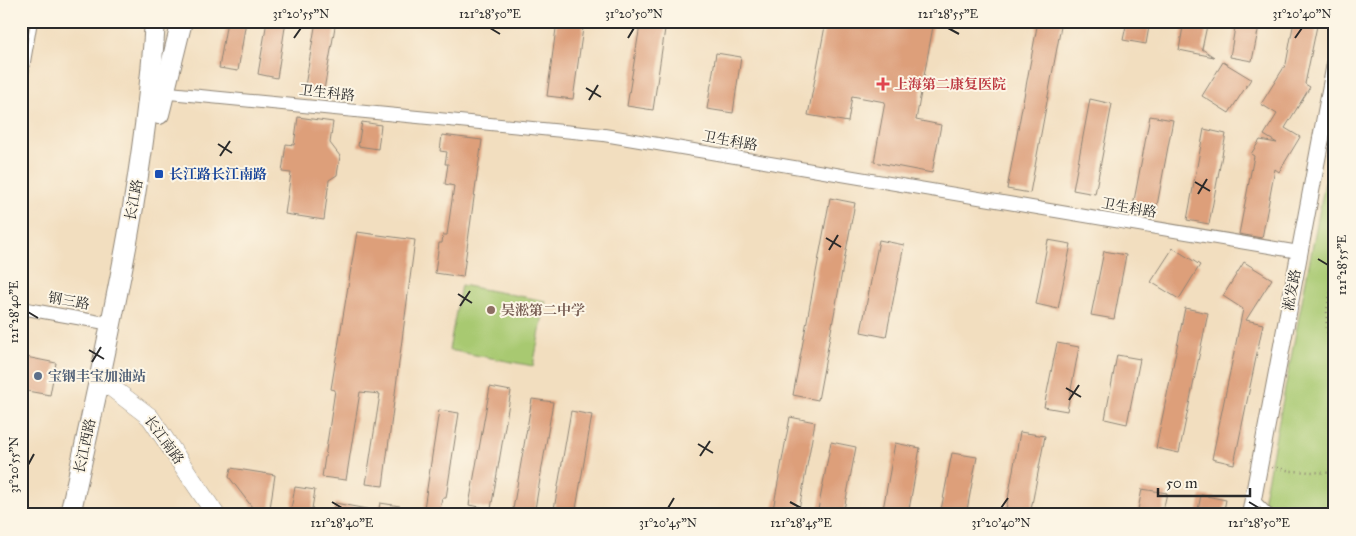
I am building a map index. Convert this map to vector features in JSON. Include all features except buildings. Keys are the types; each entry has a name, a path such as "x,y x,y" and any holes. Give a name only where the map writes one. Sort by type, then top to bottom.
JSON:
{"main road":[{"path":"155,21 157,92"},
{"path":"157,92 182,21"},
{"name":"长江路","path":"99,378 139,172 154,134 157,92"},
{"name":"长江西路","path":"70,515 99,378"},
{"name":"长江南路","path":"99,378 150,417 216,515"}],"street":[{"name":"淞发路","path":"1250,515 1335,64"},
{"name":"卫生科路","path":"157,92 604,135 1300,252"},
{"name":"钢三路","path":"21,308 111,324"}],"lane":[{"path":"21,97 34,21"},
{"path":"1253,496 1272,515"}],"path":[{"path":"1335,278 1326,302 1328,340 1335,372"},
{"path":"1259,464 1291,471 1335,473"}],"green space":[{"path":"1335,130 1335,515 1315,515 1315,509 1263,503"},
{"path":"461,285 546,301 533,366 449,350"}],"place":[{"name":"上海第二康复医院","path":"883,84"},
{"name":"长江路长江南路","path":"159,174"},
{"name":"吴淞第二中学","path":"491,310"},
{"name":"宝钢丰宝加油站","path":"38,376"}]}
